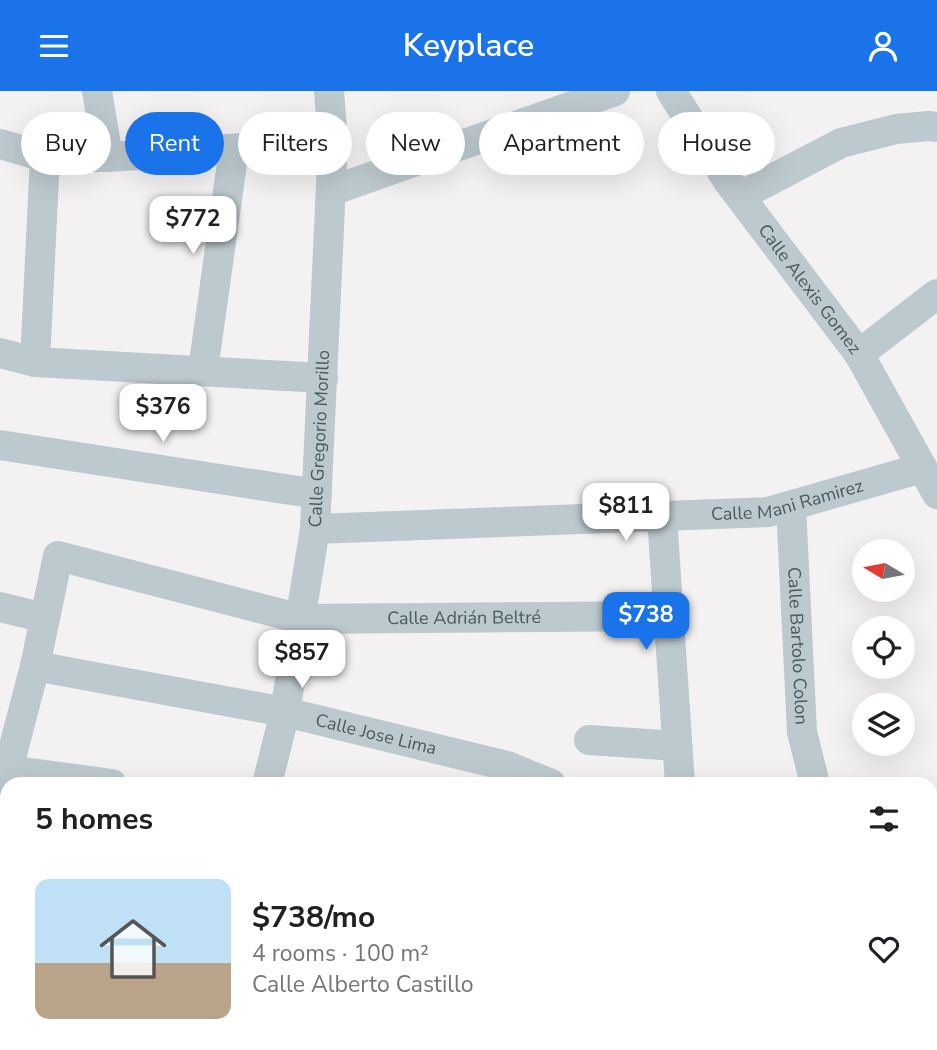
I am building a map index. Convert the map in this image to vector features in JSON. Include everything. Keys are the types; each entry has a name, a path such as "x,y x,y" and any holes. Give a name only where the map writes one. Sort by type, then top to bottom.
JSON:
{"street":[{"path":"97,91 100,112"},
{"name":"Calle Gregorio Morillo","path":"329,91 331,112"},
{"path":"331,191 615,91"},
{"name":"Calle Alexis Gomez","path":"671,91 740,196 859,354 937,494"},
{"path":"740,196 841,143 896,129 937,127"},
{"path":"0,144 21,150"},
{"path":"202,370 234,149"},
{"path":"111,157 238,149"},
{"path":"35,362 44,175"},
{"name":"Calle Gregorio Morillo","path":"269,777 285,712 316,529 332,175"},
{"path":"859,354 937,294"},
{"path":"0,353 35,362 323,378"},
{"path":"0,445 317,494"},
{"name":"Calle Mani Ramirez","path":"316,529 768,512 922,468"},
{"name":"Calle Bartolo Colon","path":"791,506 802,732 813,777"},
{"path":"663,517 679,777"},
{"name":"Calle Adrián Beltré","path":"45,618 58,555 301,619 670,616"},
{"path":"0,607 45,618 35,666 8,739 6,777"},
{"name":"Calle Jose Lima","path":"35,666 285,712 507,767 533,777"},
{"path":"589,740 677,746"},
{"path":"8,770 60,777"}]}
